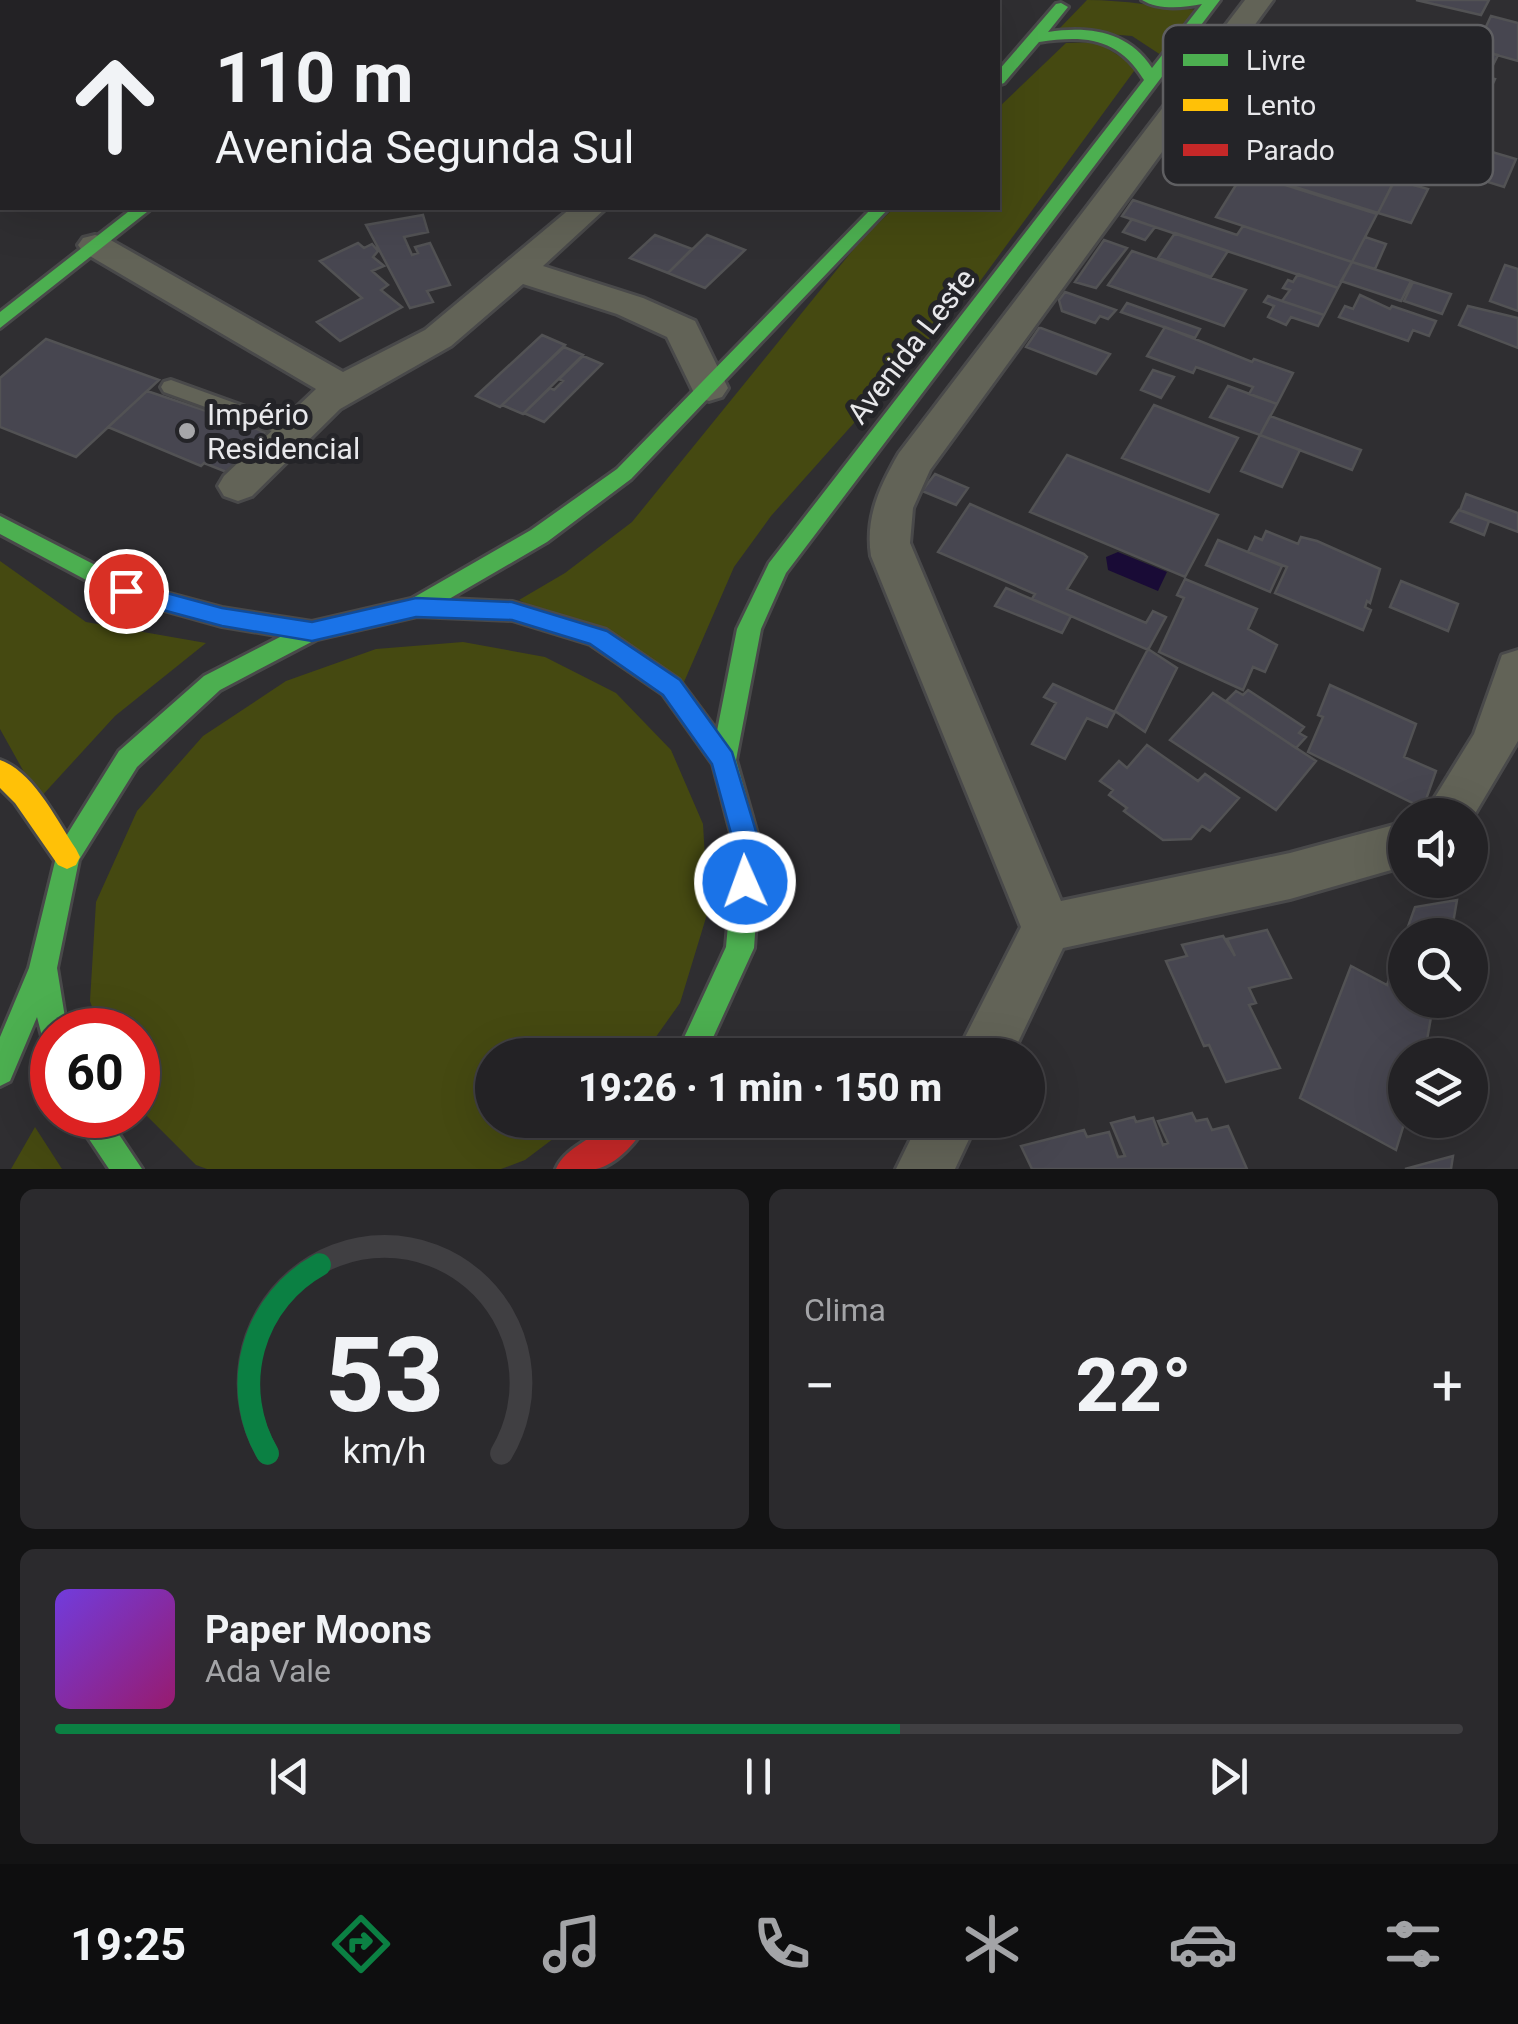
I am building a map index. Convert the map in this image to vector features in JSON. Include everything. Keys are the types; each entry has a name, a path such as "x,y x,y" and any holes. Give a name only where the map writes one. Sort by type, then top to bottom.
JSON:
{"main road":[{"path":"1000,78 1066,0"},
{"path":"1149,0 1183,4 1202,0"},
{"name":"Avenida Leste","path":"1194,25 1212,0"},
{"path":"1037,38 1085,33 1124,41 1147,66 1153,82"},
{"name":"Avenida Leste","path":"724,760 749,629 777,570 1163,68"},
{"path":"0,322 140,210"},
{"path":"416,608 553,531 612,488 878,210"},
{"path":"0,524 126,591 222,617 312,632"},
{"path":"0,1071 43,968 68,857 128,759 212,682 312,632 416,608 512,611 598,637 671,688 724,760 748,848 740,948 698,1038"},
{"path":"0,771 24,795 68,857"},
{"path":"43,968 49,1008"},
{"path":"104,1138 126,1169"},
{"path":"571,1169 617,1138"}],"street":[{"path":"1240,25 1259,0"},
{"path":"992,1038 1047,928 892,556 888,523 894,499 913,463 1163,128"},
{"path":"238,486 292,431 343,388 412,356 438,338 588,210"},
{"path":"95,246 343,388"},
{"path":"516,270 630,306 682,329 709,388"},
{"path":"1459,798 1496,741 1518,668"},
{"path":"1047,928 1290,876 1388,849"},
{"path":"925,1169 941,1138"}],"lane":[{"path":"170,387 292,431"}],"green space":[{"path":"1087,0 1199,10 1186,25 1163,25 1161,55 1132,36 1058,30"},
{"path":"1097,42 1137,67 978,284 771,516 734,567 684,682 519,600 565,573 632,522 861,240 892,210 1000,210 1000,106 1066,43"},
{"path":"0,561 86,622 206,643 115,716 39,799 0,729"},
{"path":"463,642 545,657 616,693 671,750 703,824 708,911 680,1003 655,1038 475,1038 475,1138 554,1138 525,1160 501,1169 207,1169 196,1165 160,1129 160,1008 92,1008 96,902 137,811 203,736 286,681 376,649"},
{"path":"30,1136 42,1138 62,1169 11,1169"}],"shaded area":[{"path":"1118,552 1167,572 1158,591 1108,570 1106,557"}],"building":[{"path":"1416,0 1489,0 1481,15"},
{"path":"1491,16 1518,23 1518,61 1493,54 1493,25 1487,25"},
{"path":"1493,152 1516,159 1504,187 1493,184"},
{"path":"1236,185 1285,185 1377,214 1352,262 1216,217"},
{"path":"1289,185 1392,185 1378,213"},
{"path":"1392,185 1428,189 1411,223 1378,213"},
{"path":"1133,200 1237,235 1243,226 1352,262 1338,288 1122,216"},
{"path":"423,215 428,232 404,237 412,255 418,253 415,247 430,243 450,285 427,291 433,302 410,308 366,225"},
{"path":"1132,219 1155,227 1145,240 1123,232"},
{"path":"1175,233 1228,251 1211,277 1158,258"},
{"path":"655,235 692,249 668,273 630,258"},
{"path":"707,235 745,250 705,288 668,273"},
{"path":"1365,237 1386,244 1375,269 1352,262"},
{"path":"1104,240 1127,248 1096,288 1075,282"},
{"path":"358,243 364,248 372,244 378,251 373,257 384,266 372,271 388,285 381,290 402,307 340,341 317,322 362,298 320,261"},
{"path":"1132,251 1246,290 1224,326 1108,285"},
{"path":"1352,262 1411,281 1401,301 1341,281"},
{"path":"1505,265 1518,269 1518,311 1490,301"},
{"path":"1298,274 1338,288 1324,315 1282,301 1290,290 1283,288"},
{"path":"1413,282 1451,294 1442,314 1404,301"},
{"path":"1065,292 1116,310 1108,319 1100,316 1095,323 1062,311 1059,300"},
{"path":"1360,295 1390,309 1392,306 1436,321 1429,336 1413,330 1408,341 1339,317 1345,306 1353,309"},
{"path":"1268,296 1324,315 1318,326 1291,317 1286,325 1268,317 1274,306 1264,302"},
{"path":"1127,303 1200,329 1195,338 1121,312"},
{"path":"1468,306 1518,318 1518,348 1459,325"},
{"path":"1165,327 1252,362 1254,359 1293,373 1277,404 1249,394 1253,387 1196,367 1193,373 1147,356"},
{"path":"1039,328 1110,354 1096,374 1026,347"},
{"path":"542,335 565,345 500,407 476,396"},
{"path":"46,339 159,380 76,457 0,427 0,378"},
{"path":"564,347 583,355 523,414 502,405"},
{"path":"583,356 602,364 544,422 524,413 550,388 554,390 563,381 559,379"},
{"path":"1153,370 1174,377 1161,398 1141,390"},
{"path":"1228,386 1277,404 1260,435 1210,417"},
{"name":"Império Residencial","path":"147,391 268,434 229,473 204,463 201,466 108,427"},
{"path":"1154,405 1238,438 1209,492 1122,458"},
{"path":"1270,416 1361,450 1352,470 1260,435"},
{"path":"1260,435 1300,450 1282,487 1241,471"},
{"path":"1067,455 1218,515 1185,577 1030,512"},
{"path":"935,474 968,488 956,505 922,491"},
{"path":"1466,494 1518,513 1518,532 1460,510"},
{"path":"970,504 1084,554 1087,557 1067,589 1146,623 1153,611 1166,617 1148,650 938,552"},
{"path":"1459,510 1489,521 1484,535 1451,522"},
{"path":"1266,531 1298,544 1301,537 1317,541 1380,569 1370,603 1367,601 1365,607 1371,610 1363,630 1275,593 1287,567 1248,552 1255,537 1262,540"},
{"path":"1218,540 1282,566 1270,592 1206,565"},
{"path":"1185,579 1257,609 1248,629 1277,645 1265,672 1253,667 1243,690 1159,652 1184,598 1177,595"},
{"path":"1401,581 1458,604 1448,631 1390,607"},
{"path":"1006,588 1071,616 1062,633 995,606"},
{"path":"1148,649 1177,668 1145,732 1115,711"},
{"path":"1053,684 1115,712 1107,727 1087,718 1065,759 1032,744 1056,703 1044,697"},
{"path":"1330,685 1416,724 1404,757 1436,771 1427,798 1402,798 1308,752 1323,717 1318,715"},
{"path":"1248,690 1304,727 1299,733 1306,737 1296,748 1226,701 1236,691 1243,695"},
{"path":"1213,693 1316,761 1276,810 1170,740"},
{"path":"1147,745 1198,781 1205,774 1239,798 1210,831 1202,826 1191,839 1163,840 1109,795 1113,790 1100,781 1119,761 1127,768"},
{"path":"1457,900 1454,918 1411,918 1415,907"},
{"path":"1267,930 1291,978 1249,988 1256,1003 1249,1005 1280,1068 1226,1082 1209,1045 1204,1046 1166,961 1187,956 1182,945 1223,936 1235,956 1227,939"},
{"path":"1351,966 1387,985 1388,1018 1431,1018 1427,1038 1388,1038 1388,1138 1400,1138 1396,1150 1300,1098"},
{"path":"1192,1113 1196,1121 1207,1119 1212,1130 1228,1126 1247,1169 1032,1169 1021,1146 1084,1130 1087,1137 1109,1132 1118,1157 1125,1156 1111,1123 1134,1117 1136,1122 1153,1118 1163,1145 1168,1143 1158,1121"},
{"path":"1453,1156 1451,1169 1405,1169"}],"traffic: fast":[{"path":"1149,0 1183,4 1202,0"},
{"path":"1194,25 1213,0"},
{"path":"1000,78 1061,7"},
{"path":"1037,38 1074,34 1105,37 1131,51 1153,82"},
{"path":"724,760 749,629 777,569 1163,65"},
{"path":"0,322 140,210"},
{"path":"417,607 539,536 624,474 879,210"},
{"path":"0,524 126,591 222,617 312,631"},
{"path":"49,1008 43,968 67,857 128,759 212,683 312,631 417,607 512,611 598,637 671,687 724,760 748,848 740,948 698,1038"},
{"path":"0,1071 43,968"},
{"path":"105,1138 127,1169"}],"traffic: slow":[{"path":"0,771 24,795 67,857"}],"traffic: jam":[{"path":"571,1169 617,1138"}],"place":[{"name":"Império Residencial","path":"187,431"}],"route":[{"path":"126,591 222,617 312,632 416,608 512,611 598,637 671,688 724,760 748,848 745,882"}]}
